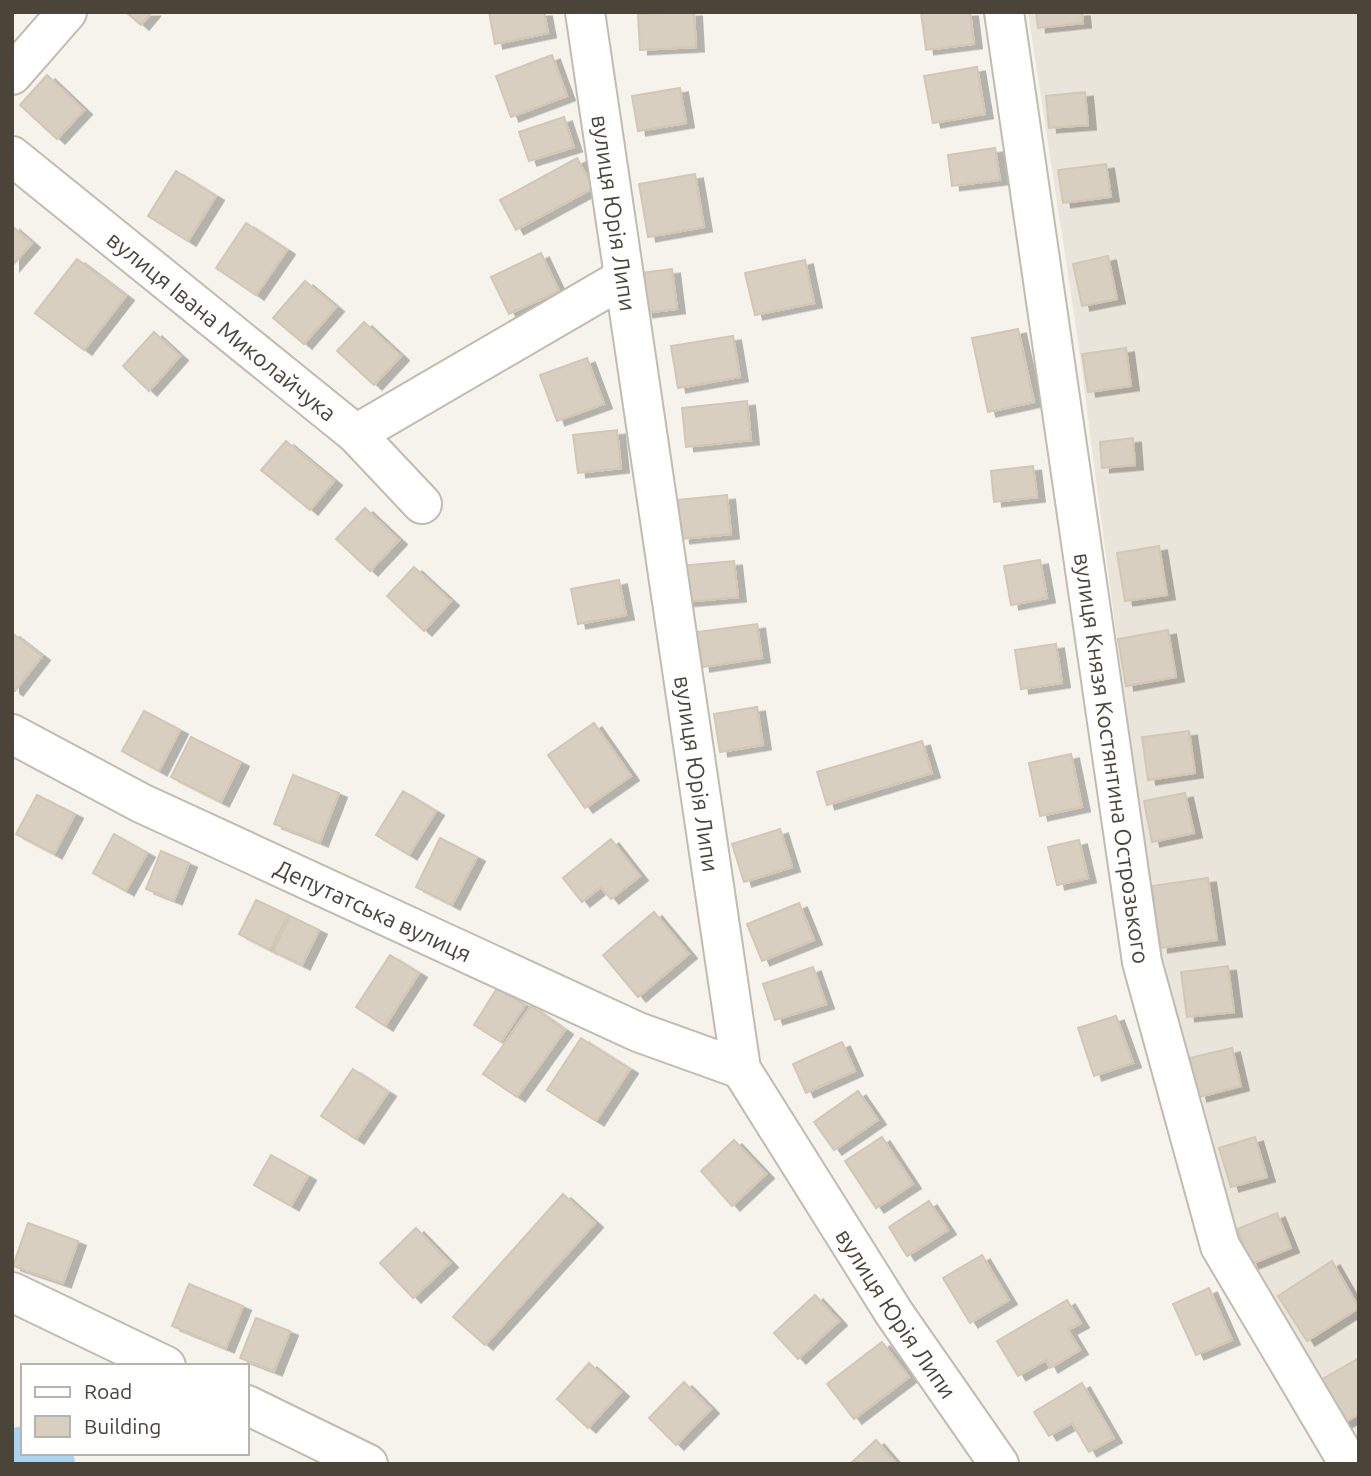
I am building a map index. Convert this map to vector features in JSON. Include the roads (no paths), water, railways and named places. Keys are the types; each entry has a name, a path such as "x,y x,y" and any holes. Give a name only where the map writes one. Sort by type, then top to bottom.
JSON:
{"street":[{"path":"12,75 67,12"},
{"name":"вулиця Юрія Липи","path":"585,12 622,279 741,1069 894,1314 999,1464"},
{"name":"вулиця Князя Костянтина Острозького","path":"1004,12 1142,962 1220,1247 1349,1464"},
{"name":"вулиця Івана Миколайчука","path":"12,156 356,434 422,504"},
{"path":"356,434 622,279"},
{"name":"Депутатська вулиця","path":"12,734 141,803 613,1021 741,1069"},
{"path":"12,1292 162,1364"},
{"path":"248,1405 368,1464"}],"waterway":[{"path":"28,1455 48,1464"}]}
